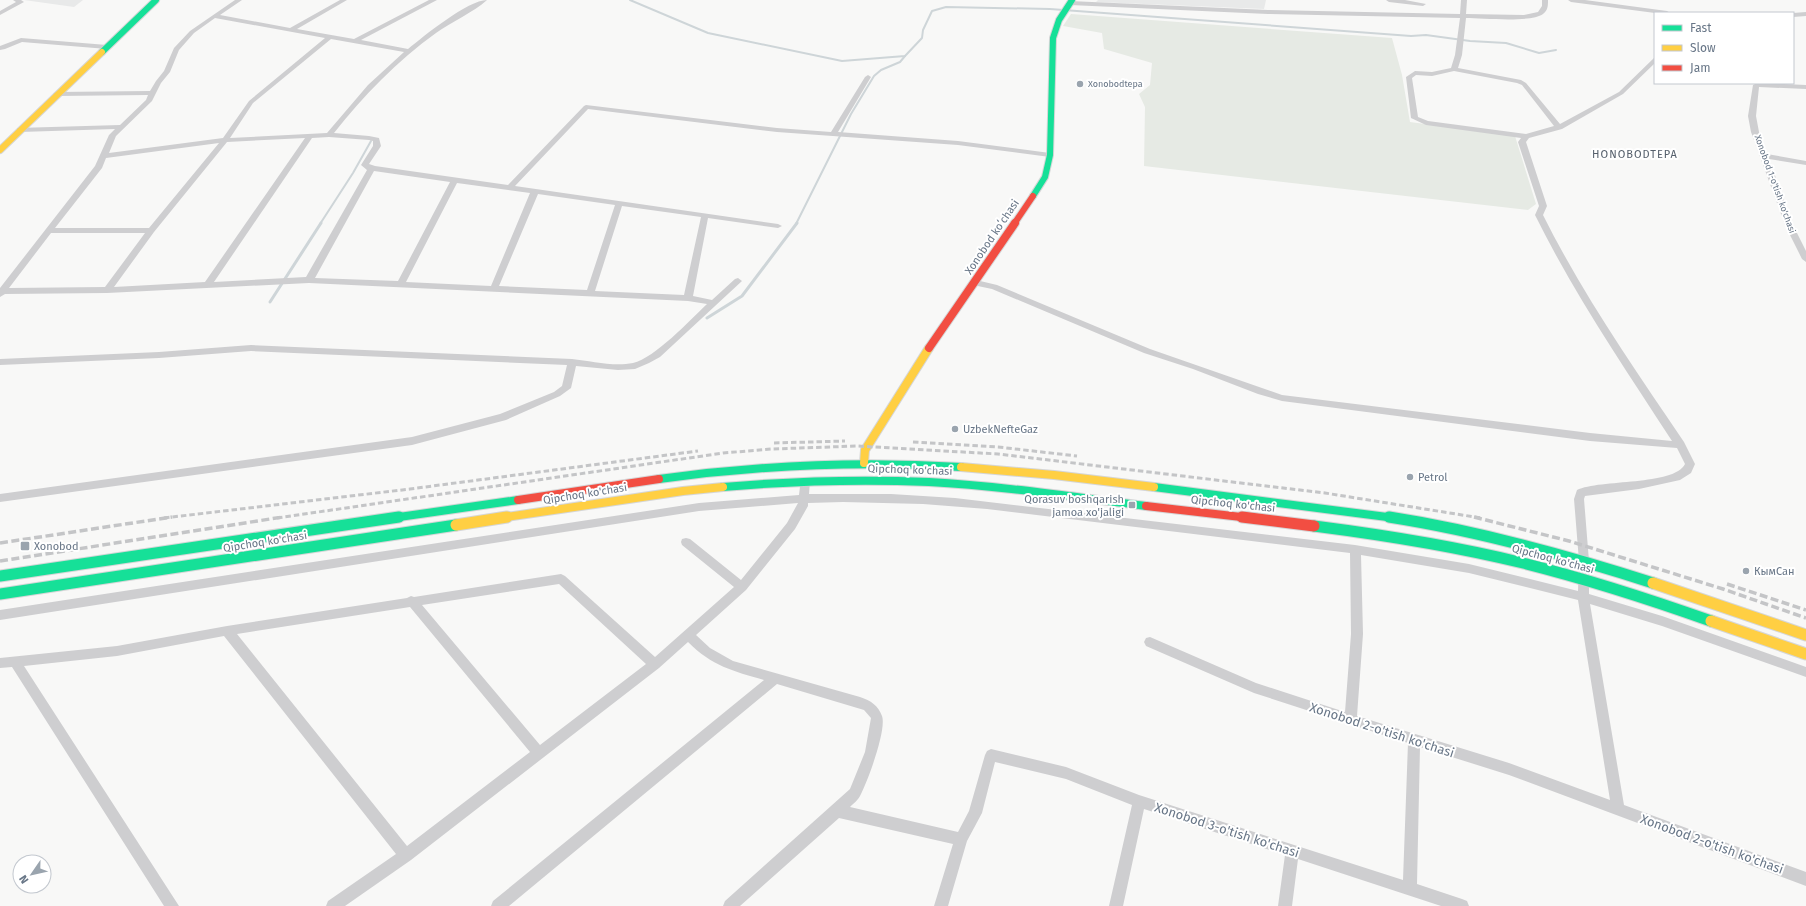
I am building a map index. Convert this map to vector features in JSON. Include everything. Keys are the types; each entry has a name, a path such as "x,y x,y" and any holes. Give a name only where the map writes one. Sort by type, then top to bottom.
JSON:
{"main road":[{"path":"0,150 56,94 156,0"},
{"name":"Xonobod koʻchasi","path":"863,480 866,450 922,359 976,283 1041,185 1048,169 1050,155 1053,42 1055,30 1068,6"},
{"name":"Qipchoq ko'chasi","path":"0,576 721,470 806,464 864,463 982,468 1339,511 1474,533 1507,540 1584,561 1806,635"},
{"path":"805,481 806,464"},
{"name":"Qipchoq ko'chasi","path":"0,594 683,491 765,482 863,480 961,484 1341,529 1457,548 1584,579 1649,599 1806,654"}],"street":[{"path":"0,13 21,2 16,0"},
{"path":"1,292 99,166 113,135 148,101 158,82 166,72 176,49 192,32 240,0"},
{"path":"290,30 344,0"},
{"path":"355,41 434,0"},
{"path":"329,136 363,95 409,51 435,31 484,0"},
{"path":"1389,0 1423,2 1422,15"},
{"path":"1454,69 1460,56 1464,0"},
{"path":"1068,6 1530,17 1544,11 1546,7 1545,0"},
{"path":"1571,0 1660,12"},
{"path":"1620,0 1622,7"},
{"path":"1794,15 1806,14"},
{"path":"214,16 409,51"},
{"path":"107,290 151,230 225,140 251,102 330,37"},
{"path":"0,48 21,40 106,47"},
{"path":"0,51 10,45"},
{"path":"1559,127 1524,84 1519,82 1454,69 1432,74 1415,74 1409,77 1415,118 1417,120 1426,123 1526,136 1559,127 1621,93 1654,60"},
{"path":"833,135 868,77"},
{"name":"Xonobod 1-o'tish ko'chasi","path":"1806,87 1755,84 1752,116 1755,132 1763,156 1789,225 1802,244 1806,259"},
{"path":"56,94 152,93"},
{"path":"509,188 586,107 777,130 849,136 908,138 1050,155"},
{"path":"20,130 121,127"},
{"path":"208,285 310,136"},
{"path":"103,156 225,140 310,136 369,138 376,140 378,146 365,165 372,168 778,226"},
{"path":"1526,136 1522,142 1523,149 1543,206 1539,215 1556,251 1574,284 1680,445 1690,464 1687,470 1680,476 1639,485 1587,490 1582,493 1579,498 1584,561 1583,597 1618,810"},
{"path":"1763,156 1806,163"},
{"path":"309,280 372,168"},
{"path":"400,285 455,180"},
{"path":"494,289 535,191"},
{"path":"590,294 619,203"},
{"path":"688,298 705,216"},
{"path":"49,231 151,230"},
{"path":"1,292 107,290 309,280 688,298 714,303"},
{"path":"0,362 159,355 251,348 572,362 618,367 635,366 657,356 738,281"},
{"path":"976,283 994,287 1147,351 1196,367 1261,392 1282,398 1590,437 1680,445"},
{"path":"0,498 420,439 503,417 562,392 568,384 572,362"},
{"path":"333,906 406,855 655,664 742,587 791,526 803,506 805,481"},
{"path":"0,615 699,507 764,500 804,498 892,498 987,505 1355,549 1482,572 1583,597 1624,609 1806,672"},
{"path":"686,542 742,587"},
{"path":"1351,720 1357,634 1355,549"},
{"path":"0,663 117,651 227,631 411,601 561,579 655,664"},
{"path":"411,601 539,753"},
{"path":"227,631 406,855"},
{"path":"688,635 706,652 730,665 860,703 868,706 877,718 877,725 871,752 855,794 730,906"},
{"name":"Xonobod 2-o'tish ko'chasi","path":"1150,642 1254,688 1414,740 1510,769 1806,879"},
{"path":"15,662 172,906"},
{"path":"498,906 775,679"},
{"path":"1410,888 1414,740"},
{"name":"Xonobod 3-o'tish ko'chasi","path":"961,839 975,812 991,756 1066,773 1139,801 1410,888 1455,905"},
{"path":"1116,906 1139,801"},
{"path":"837,811 961,839 941,906"},
{"path":"1286,906 1292,851"}],"shaded area":[{"path":"24,0 83,0 74,7"},
{"path":"1098,0 1266,0 1264,9 1096,2"},
{"path":"1071,14 1392,38 1402,75 1410,122 1515,136 1536,204 1528,210 1144,166 1145,107 1139,94 1150,85 1152,63 1104,49 1102,33 1063,26"}],"waterway":[{"path":"630,0 708,33 842,61 905,56"},
{"path":"905,56 922,38 923,30 932,11 946,7 1050,9 1411,36 1426,35 1470,41 1506,43 1539,53 1556,50"},
{"path":"796,224 851,114 874,76 881,70 900,62 905,56"},
{"path":"320,224 353,173 371,141"},
{"path":"270,302 321,223"},
{"path":"707,318 742,296 797,223"}],"railway":[{"path":"774,443 845,441"},
{"path":"913,442 998,447 1077,456"},
{"path":"277,518 723,453 772,449 857,446 998,454 1325,493 1481,518"},
{"path":"170,517 410,489 698,451"},
{"path":"0,543 170,517"},
{"path":"164,518 170,517"},
{"path":"0,561 283,517"},
{"path":"1474,517 1569,541 1723,589 1806,618"},
{"path":"1727,584 1806,610"}],"traffic: fast":[{"path":"102,52 156,0"},
{"path":"1033,196 1045,177 1050,155 1053,38 1059,20 1072,0"},
{"path":"659,479 735,470 810,465 885,464 961,467"},
{"path":"723,487 870,480 929,482 1006,488 1146,506"},
{"path":"1154,487 1353,512 1472,532 1541,549 1653,583"},
{"path":"0,576 518,500"},
{"path":"0,594 456,525"},
{"path":"1314,526 1426,543 1522,562 1604,585 1711,621"}],"traffic: slow":[{"path":"0,150 102,52"},
{"path":"864,463 865,450 929,348"},
{"path":"961,467 1054,475 1154,487"},
{"path":"456,525 683,491 723,487"},
{"path":"1653,583 1806,635"},
{"path":"1711,621 1806,654"}],"traffic: jam":[{"path":"929,348 1033,196"},
{"path":"518,500 659,479"},
{"path":"1146,506 1314,526"}],"place":[{"name":"Xonobodtepa","path":"1080,84"},
{"name":"UzbekNefteGaz","path":"955,429"},
{"name":"Petrol","path":"1410,477"},
{"name":"Qorasuv boshqarish jamoa xo'jaligi","path":"1132,505"},
{"name":"Xonobod","path":"25,546"},
{"name":"КымСан","path":"1746,571"}],"district":[{"name":"HONOBODTEPA","path":"1635,154"}]}
